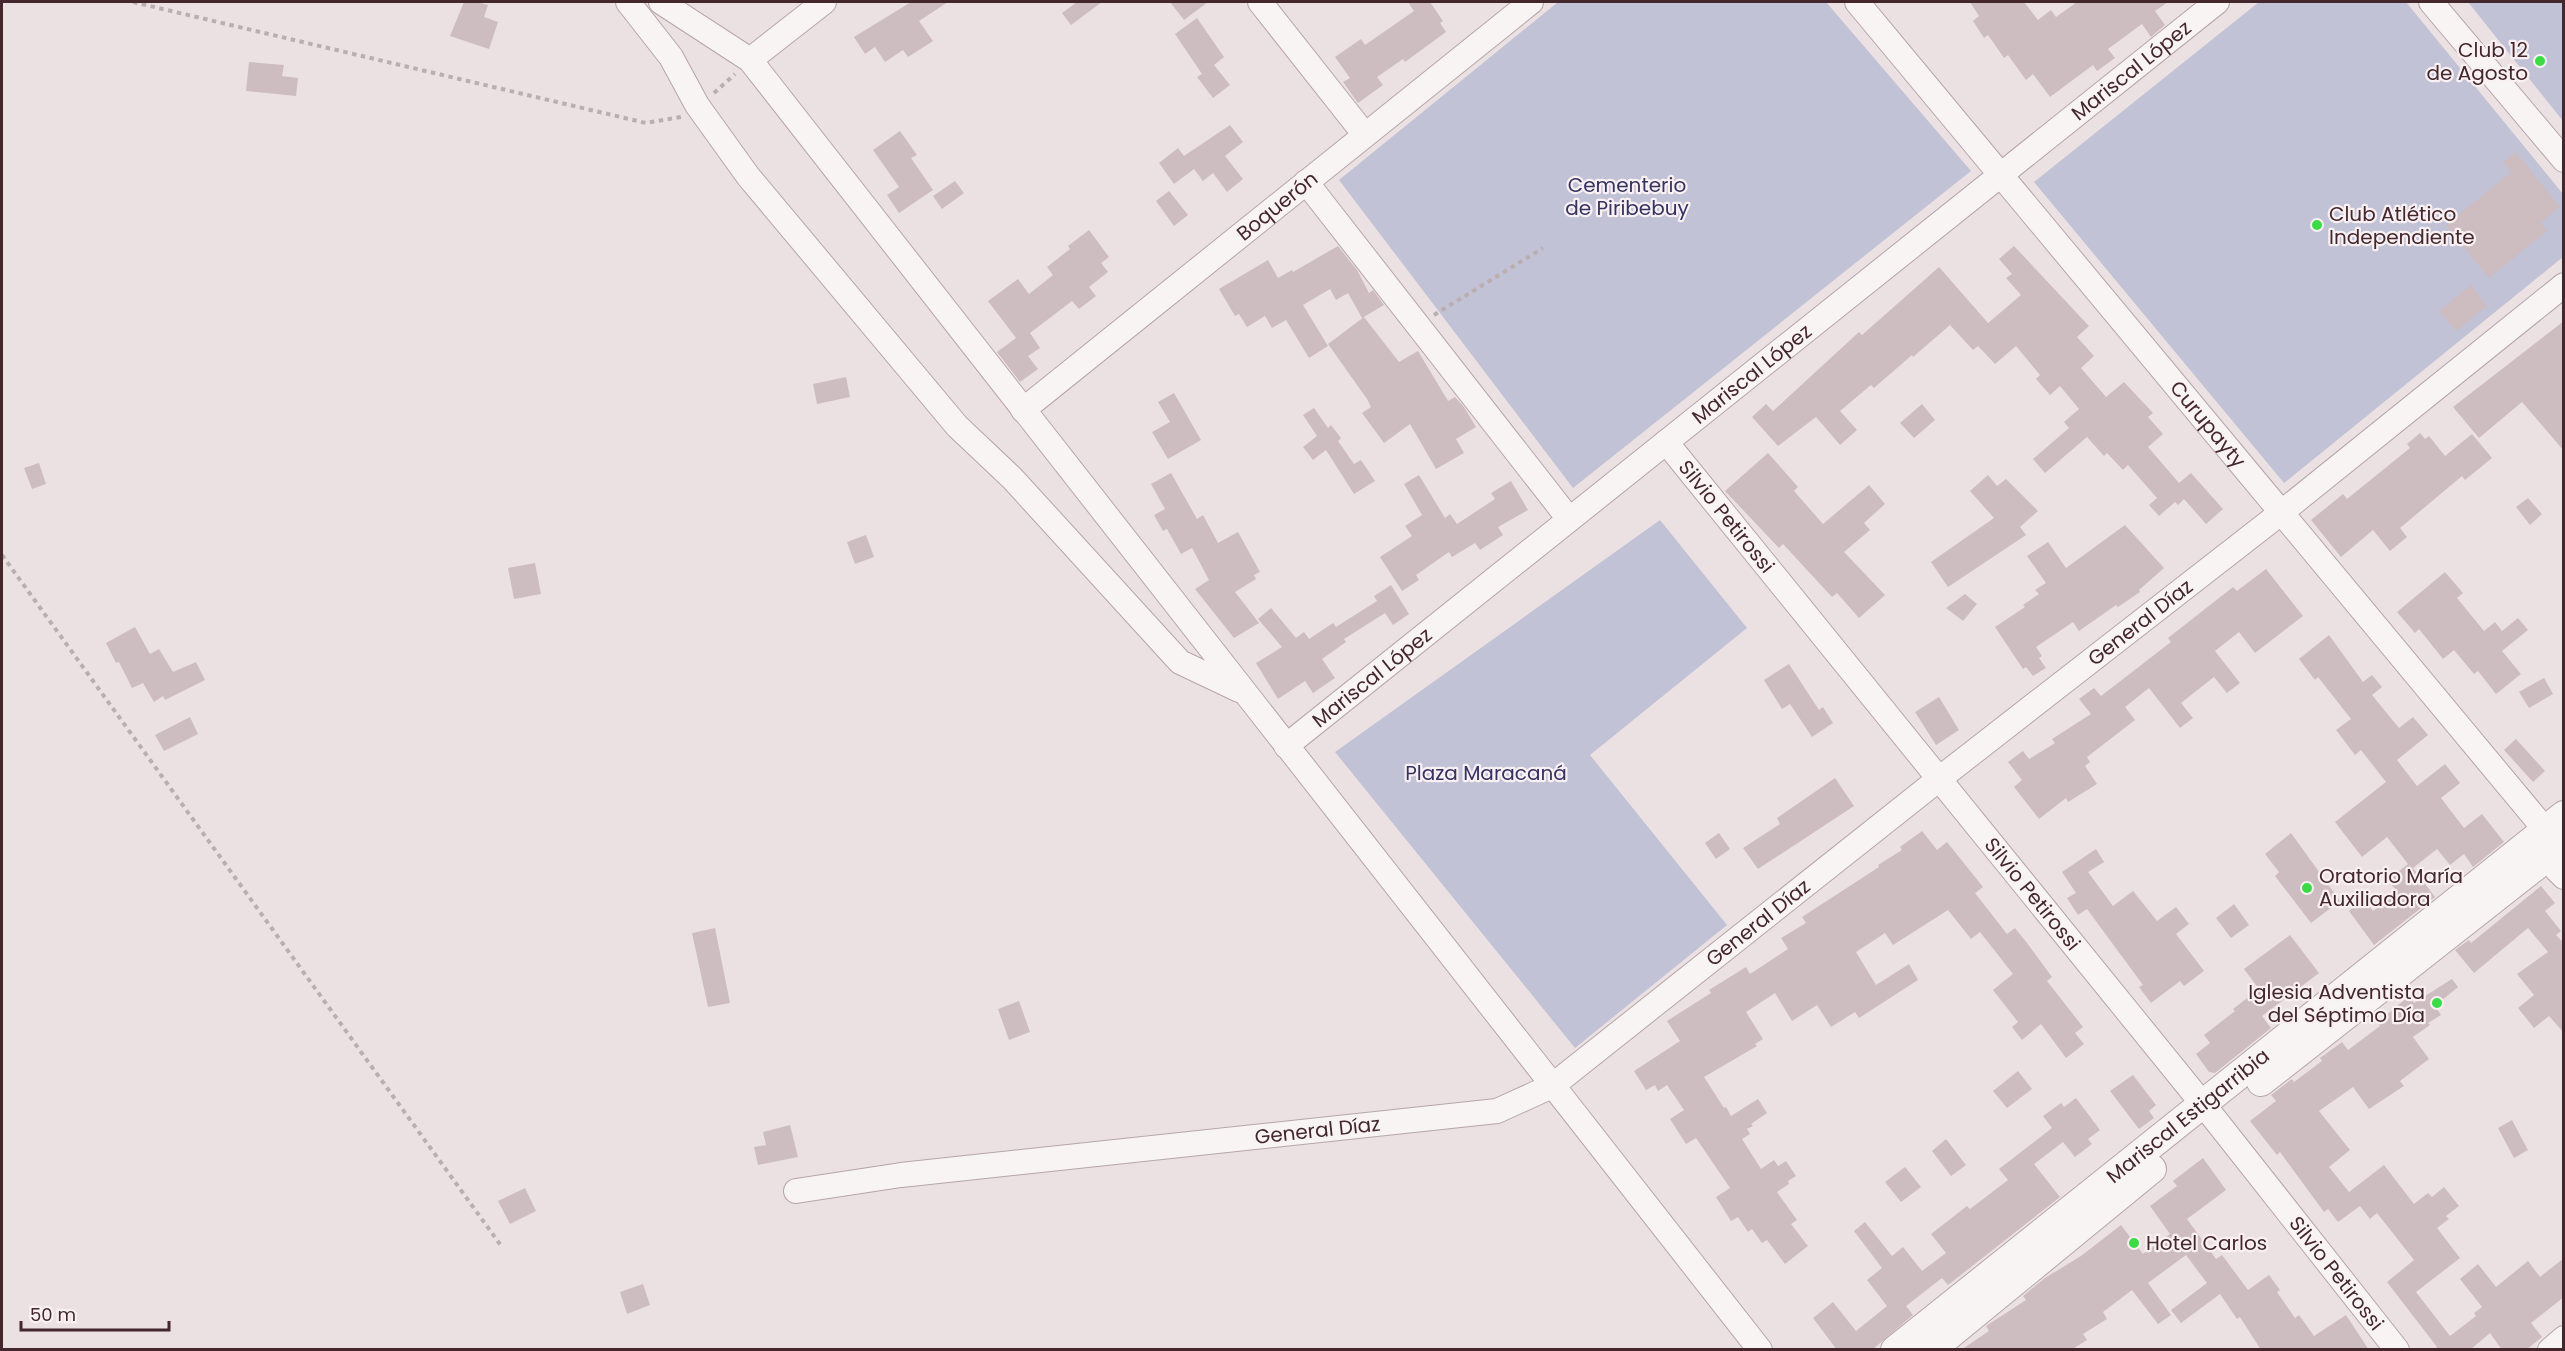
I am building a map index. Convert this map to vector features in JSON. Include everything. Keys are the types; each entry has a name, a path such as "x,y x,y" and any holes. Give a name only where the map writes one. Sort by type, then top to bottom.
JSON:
{"street":[{"path":"628,2 671,57 698,105 748,176 957,426 1012,478 1180,662 1244,693"},
{"path":"661,2 750,60 1760,1350"},
{"path":"750,60 824,2"},
{"path":"1260,2 1365,135"},
{"name":"Boquerón","path":"1023,410 1531,2"},
{"name":"Curupayty","path":"1857,2 2282,512 2559,836"},
{"name":"Mariscal López","path":"1286,746 2217,2"},
{"path":"2432,2 2564,160"},
{"path":"2451,2 2564,136"},
{"path":"1306,182 1569,519"},
{"name":"General Díaz","path":"796,1191 901,1175 1497,1111 1552,1086 1939,779 2282,512 2564,285"},
{"name":"Silvio Petirossi","path":"1665,442 2208,1111 2397,1350"},
{"path":"2559,836 2557,870 2564,877"},
{"path":"1930,1350 2208,1111 2559,836"},
{"name":"Mariscal Estigarribia","path":"1895,1350 2208,1111"},
{"path":"2550,1350 2564,1338"}],"path":[{"path":"132,2 646,123 680,117 698,105 750,60"},
{"path":"1418,325 1543,248"},
{"path":"2,555 502,1247"}],"green space":[{"name":"Cementerio de Piribebuy","path":"1558,2 1826,2 1971,171 1573,488 1339,180"},
{"name":"Club Atlético Independiente","path":"2259,2 2406,2 2563,194 2563,257 2284,483 2034,182"},
{"name":"Club 12 de Agosto","path":"2468,2 2563,2 2563,121"},
{"name":"Plaza Maracaná","path":"1660,520 1747,628 1590,755 1727,925 1575,1048 1335,752"}],"building":[{"path":"464,2 488,5 484,17 498,22 489,49 450,36"},
{"path":"911,2 948,2 919,21 933,41 908,57 903,50 885,62 875,47 865,54 854,37"},
{"path":"1077,2 1102,2 1071,25 1062,13"},
{"path":"1170,2 1208,2 1184,20"},
{"path":"1408,2 1430,2 1443,21 1440,23 1446,32 1405,62 1403,59 1377,77 1383,85 1358,103 1343,82 1350,78 1335,57 1361,39 1365,45 1414,11"},
{"path":"1970,2 2024,2 2038,20 2051,10 2056,17 2077,2 2168,2 2155,11 2165,25 2151,37 2142,24 2108,49 2115,58 2097,71 2093,65 2050,97 2033,74 2026,80 2008,55 2004,58 1988,35 1984,38 1973,21 1979,16"},
{"path":"1197,18 1224,57 1214,65 1230,85 1213,98 1197,77 1202,74 1175,34"},
{"path":"249,62 284,65 282,76 298,78 296,96 246,91"},
{"path":"1230,125 1243,142 1225,156 1243,179 1227,192 1213,173 1203,181 1194,169 1174,184 1159,163 1178,148 1184,156"},
{"path":"900,131 917,155 911,158 933,190 899,213 887,195 899,187 873,150"},
{"path":"2516,152 2560,207 2541,223 2547,231 2489,278 2446,225 2511,172 2503,162"},
{"path":"955,181 964,193 942,209 933,196"},
{"path":"1169,191 1188,215 1174,226 1156,201"},
{"path":"1089,230 1109,257 1101,263 1108,272 1089,287 1096,296 1079,309 1072,301 1030,333 1040,348 1028,356 1038,369 1020,382 997,352 1016,338 988,301 1018,279 1029,294 1053,275 1047,267 1070,249 1068,246"},
{"path":"1338,246 1357,270 1369,293 1373,290 1384,305 1362,318 1348,293 1336,300 1330,289 1303,305 1328,346 1309,358 1286,320 1272,328 1265,316 1247,327 1239,314 1235,316 1219,289 1268,260 1278,278"},
{"path":"2014,246 2089,326 2077,337 2094,356 2081,368 2106,397 2124,382 2153,413 2148,417 2163,434 2148,447 2179,483 2191,473 2223,509 2206,524 2184,499 2178,505 2175,502 2159,516 2149,505 2157,498 2128,465 2123,470 2107,453 2104,456 2087,437 2045,473 2033,459 2069,428 2064,422 2079,409 2060,386 2050,395 2036,379 2040,375 2016,346 1995,364 1978,346 1973,350 1950,325 1874,388 1871,385 1840,411 1857,430 1840,445 1816,417 1778,446 1752,417 1766,404 1773,411 1859,332 1862,335 1939,267 1988,323 2021,295 2006,278 2012,274 1999,259"},
{"path":"2471,285 2487,306 2456,331 2439,311"},
{"path":"1364,317 1399,362 1418,351 1448,401 1455,397 1464,407 1476,427 1456,439 1464,453 1436,469 1410,424 1384,443 1362,413 1371,407 1367,399 1328,344"},
{"path":"2564,321 2564,451 2522,402 2479,438 2453,407"},
{"path":"846,377 850,397 817,404 813,384"},
{"path":"1174,393 1201,440 1168,459 1152,432 1170,422 1158,402"},
{"path":"1922,404 1935,420 1914,438 1900,423"},
{"path":"1314,408 1328,428 1331,425 1341,438 1338,441 1354,464 1361,460 1375,481 1354,494 1326,450 1313,460 1303,447 1317,436 1303,415"},
{"path":"2420,433 2425,439 2429,436 2445,456 2472,434 2492,458 2465,480 2462,476 2400,528 2407,537 2390,551 2373,530 2341,557 2311,520 2343,494 2347,499 2410,448 2407,444"},
{"path":"1768,453 1798,487 1794,491 1823,524 1869,485 1885,504 1864,523 1870,530 1844,552 1885,595 1859,618 1837,593 1832,597 1783,544 1779,548 1725,491"},
{"path":"39,463 46,484 32,489 24,468"},
{"path":"1171,473 1197,519 1203,515 1218,543 1238,532 1260,572 1254,575 1256,579 1235,592 1259,623 1234,638 1195,589 1209,580 1192,548 1181,554 1167,529 1163,531 1154,515 1165,509 1151,484"},
{"path":"1419,475 1445,518 1450,514 1457,524 1495,499 1491,493 1511,481 1528,510 1498,527 1503,535 1480,550 1475,543 1452,557 1449,552 1416,575 1419,580 1402,591 1380,557 1412,536 1405,526 1422,515 1404,484"},
{"path":"1988,475 1997,486 2006,479 2038,511 2020,527 2026,535 1948,587 1931,562 1994,518 1970,491"},
{"path":"2528,498 2542,514 2530,525 2516,507"},
{"path":"2125,525 2164,568 2139,590 2140,592 2118,607 2116,605 2079,631 2073,622 2036,647 2042,656 2039,658 2046,668 2033,676 2026,667 2023,669 1995,627 2025,607 2023,605 2039,594 2035,590 2046,583 2027,556 2048,542 2066,568"},
{"path":"866,535 874,557 855,564 847,542"},
{"path":"535,563 541,594 514,599 508,568"},
{"path":"2266,569 2303,616 2255,653 2239,632 2215,651 2240,683 2227,693 2214,677 2181,703 2193,718 2180,728 2149,688 2125,707 2135,720 2087,757 2090,762 2085,766 2097,784 2068,802 2066,798 2039,819 2014,787 2022,780 2008,762 2023,751 2029,759 2055,743 2052,739 2091,714 2079,699 2094,688 2101,696 2171,642 2168,638 2233,587 2237,591"},
{"path":"2445,572 2463,593 2457,598 2484,631 2495,622 2502,631 2518,618 2528,630 2502,651 2521,674 2496,694 2478,671 2474,674 2454,650 2443,659 2419,629 2415,633 2397,612"},
{"path":"1391,585 1409,614 1393,625 1385,613 1344,639 1346,642 1322,659 1335,678 1313,693 1305,681 1278,699 1256,663 1282,647 1258,619 1271,608 1296,638 1304,632 1309,639 1333,623 1336,627 1377,601 1374,596"},
{"path":"1965,594 1977,604 1963,621 1946,608"},
{"path":"135,627 150,654 159,649 173,672 196,662 205,680 165,700 163,696 154,702 143,683 132,688 106,643"},
{"path":"2329,635 2363,682 2372,675 2382,687 2372,695 2399,728 2413,717 2428,735 2397,760 2417,786 2445,764 2460,783 2441,798 2464,828 2482,814 2504,842 2473,867 2464,854 2450,865 2437,849 2413,868 2435,897 2374,945 2349,911 2364,899 2373,911 2398,893 2388,880 2408,864 2387,837 2362,857 2335,822 2386,782 2361,750 2355,755 2336,730 2351,719 2318,677 2315,680 2299,659"},
{"path":"1789,664 1819,710 1823,707 1833,723 1812,737 1790,704 1782,709 1764,680"},
{"path":"2544,678 2553,694 2529,708 2519,692"},
{"path":"1939,697 1959,730 1936,745 1915,712"},
{"path":"190,717 198,734 164,751 155,735"},
{"path":"2516,739 2545,771 2533,782 2504,750"},
{"path":"1835,778 1854,806 1758,869 1743,848 1780,824 1777,818"},
{"path":"1922,831 1937,850 1947,842 1983,887 1975,893 2007,934 2015,928 2027,943 2052,977 2047,981 2083,1027 2075,1033 2084,1044 2066,1058 2041,1024 2022,1040 2012,1027 2018,1022 1993,990 2013,974 1980,932 1971,939 1948,910 1893,945 1885,933 1856,952 1876,985 1909,964 1918,980 1859,1018 1855,1012 1831,1027 1817,1005 1792,1021 1775,993 1746,1012 1763,1039 1755,1044 1757,1046 1704,1077 1731,1116 1758,1099 1767,1113 1751,1124 1753,1126 1747,1129 1750,1134 1742,1139 1761,1169 1774,1160 1778,1166 1786,1161 1796,1176 1777,1192 1797,1220 1791,1224 1808,1246 1785,1264 1767,1240 1762,1243 1752,1229 1748,1232 1738,1217 1731,1221 1716,1197 1730,1188 1696,1138 1686,1144 1670,1119 1684,1110 1667,1085 1658,1091 1655,1085 1646,1090 1634,1071 1680,1041 1667,1021 1711,993 1709,990 1746,967 1750,974 1788,949 1781,938 1806,923 1802,917 1879,867 1878,865 1902,850 1900,847"},
{"path":"1719,833 1730,849 1716,859 1705,843"},
{"name":"Oratorio María Auxiliadora","path":"2291,833 2340,901 2311,923 2275,876 2279,872 2265,854"},
{"path":"2096,849 2104,862 2088,872 2113,906 2133,891 2157,921 2176,907 2189,924 2176,934 2204,971 2184,986 2180,981 2151,1003 2139,987 2143,985 2087,909 2078,915 2067,898 2076,893 2062,872"},
{"path":"2541,886 2555,903 2545,911 2561,931 2556,935 2562,941 2564,940 2564,1033 2549,1016 2534,1028 2518,1008 2534,995 2517,974 2548,952 2528,928 2474,973 2455,950 2469,940 2471,943"},
{"path":"2234,904 2249,925 2231,938 2216,918"},
{"path":"715,928 730,1003 708,1007 692,933"},
{"path":"2290,935 2319,973 2262,1016 2271,1028 2215,1073 2209,1072 2196,1054 2210,1043 2204,1035 2259,989 2244,969"},
{"path":"2452,979 2458,987 2435,1006 2441,1015 2413,1037 2429,1059 2400,1081 2404,1086 2369,1109 2353,1087 2319,1111 2350,1150 2329,1167 2349,1192 2384,1165 2414,1204 2428,1193 2432,1197 2444,1187 2459,1206 2446,1216 2449,1219 2437,1228 2460,1258 2416,1292 2450,1336 2476,1316 2474,1313 2482,1307 2460,1279 2478,1264 2496,1287 2528,1261 2540,1277 2564,1258 2564,1297 2531,1323 2542,1337 2526,1350 2502,1350 2490,1333 2470,1350 2433,1350 2437,1347 2387,1282 2414,1260 2377,1213 2370,1219 2360,1206 2338,1222 2328,1209 2324,1212 2280,1152 2277,1155 2250,1121 2276,1101 2271,1095 2292,1079 2294,1082 2342,1042 2348,1050 2380,1026 2378,1022 2409,996 2414,1003"},
{"path":"1019,1001 1030,1032 1009,1040 998,1009"},
{"path":"2018,1071 2032,1089 2007,1108 1993,1091"},
{"path":"2133,1075 2156,1105 2149,1111 2154,1118 2139,1129 2110,1091"},
{"path":"2076,1098 2100,1130 2088,1139 2092,1144 2075,1157 2063,1142 2034,1164 2060,1197 1948,1285 1942,1278 1906,1306 1913,1315 1872,1350 1837,1350 1813,1318 1833,1302 1856,1331 1887,1306 1867,1280 1882,1268 1854,1231 1865,1222 1892,1256 1903,1247 1922,1271 1946,1253 1931,1234 1967,1206 1970,1209 2008,1180 1999,1169 2052,1128 2043,1116 2061,1103 2064,1107"},
{"path":"2512,1120 2528,1150 2514,1158 2498,1128"},
{"path":"790,1125 798,1157 758,1165 754,1147 766,1145 763,1132"},
{"path":"1946,1139 1966,1165 1951,1176 1932,1151"},
{"path":"2203,1158 2226,1190 2187,1219 2216,1259 2222,1255 2248,1290 2269,1275 2280,1290 2277,1292 2295,1318 2299,1315 2314,1336 2346,1315 2369,1350 2261,1350 2240,1317 2237,1319 2220,1294 2181,1323 2171,1310 2207,1283 2186,1255 2148,1283 2171,1315 2158,1324 2132,1290 2103,1312 2107,1319 2083,1334 2087,1340 2071,1350 1961,1350 1989,1331 1986,1326 2026,1300 2023,1296 2045,1278 2081,1256 2121,1225 2143,1254 2170,1234 2150,1206 2177,1186 2173,1181"},
{"path":"1905,1167 1921,1187 1901,1202 1885,1182"},
{"path":"525,1188 536,1211 510,1224 498,1201"},
{"path":"643,1284 650,1305 627,1314 620,1292"}],"place":[{"name":"Club 12 de Agosto","path":"2540,61"},
{"name":"Club Atlético Independiente","path":"2317,225"},
{"name":"Oratorio María Auxiliadora","path":"2307,888"},
{"name":"Iglesia Adventista del Séptimo Día","path":"2437,1003"},
{"name":"Hotel Carlos","path":"2134,1243"}]}
